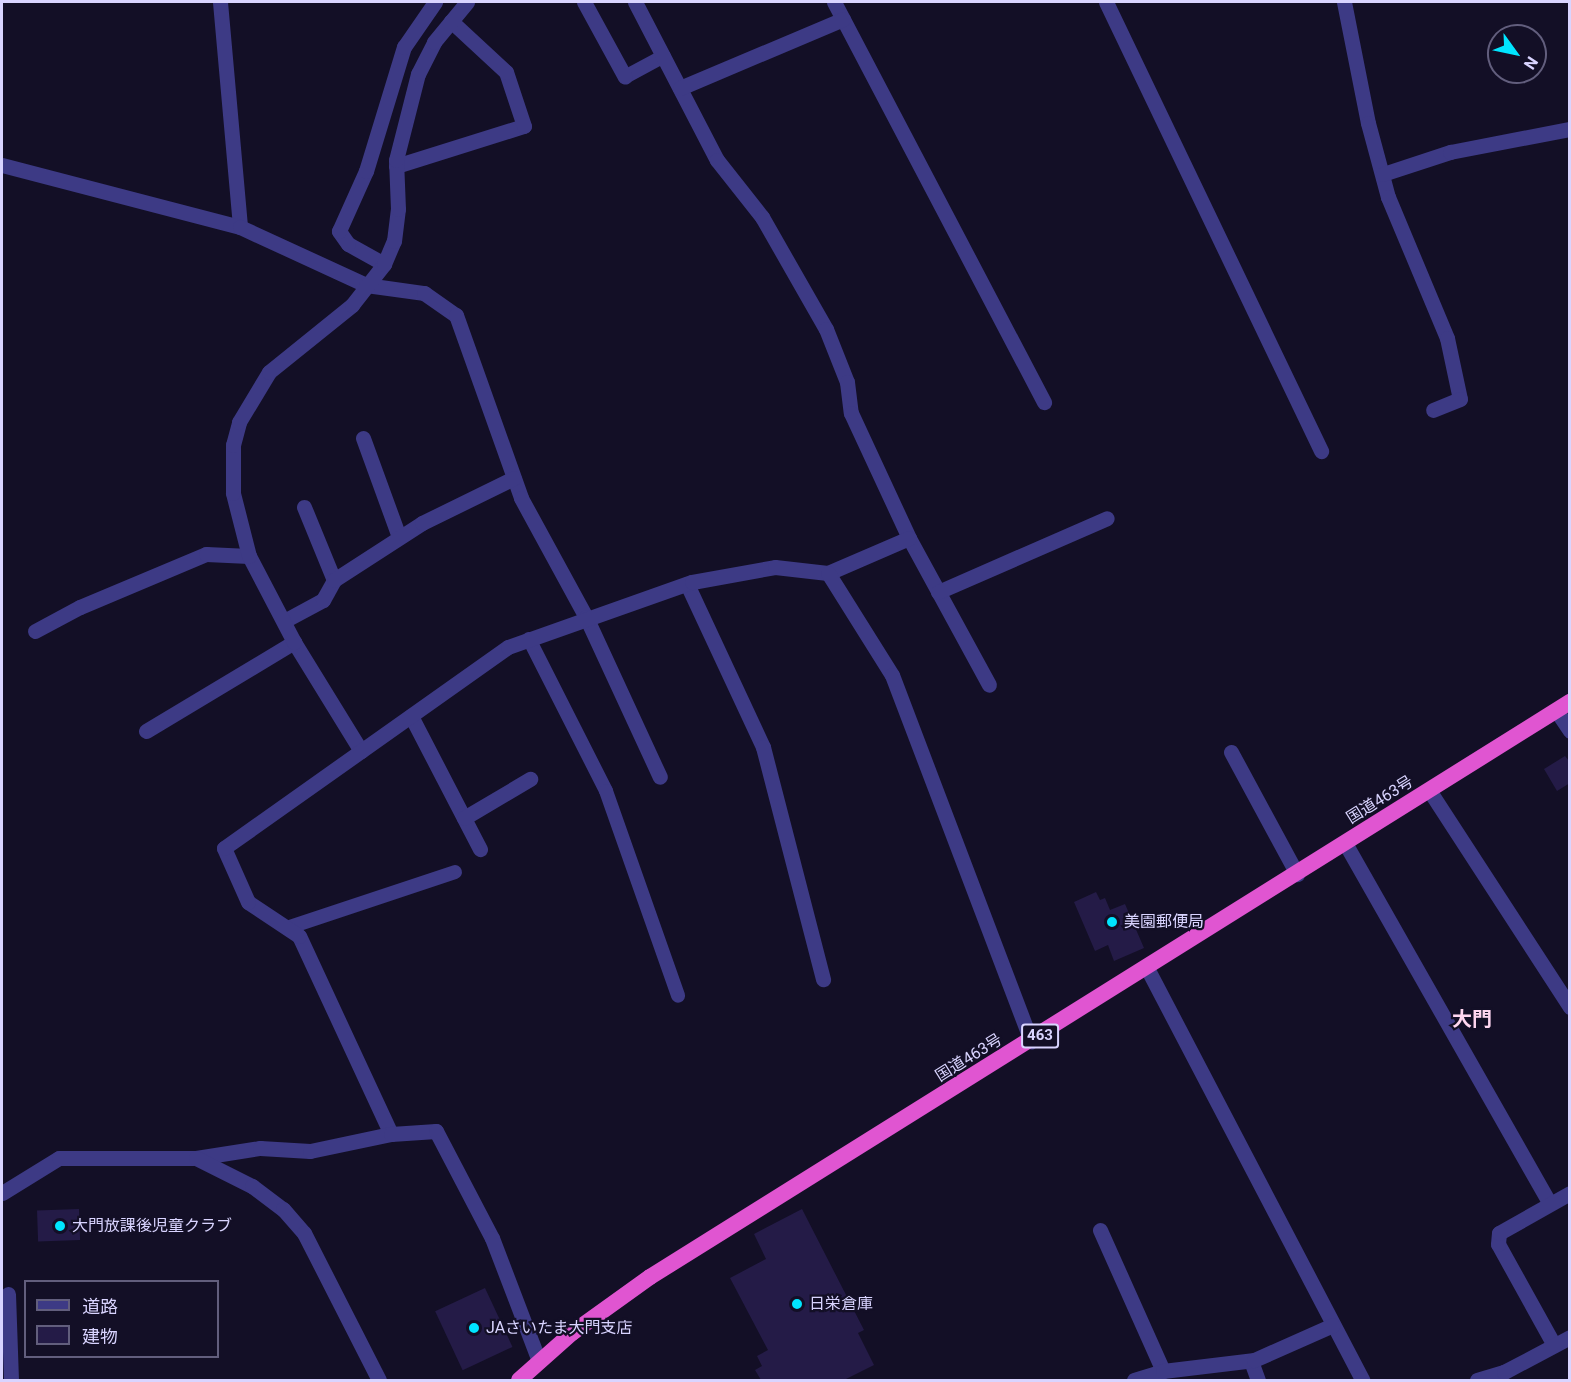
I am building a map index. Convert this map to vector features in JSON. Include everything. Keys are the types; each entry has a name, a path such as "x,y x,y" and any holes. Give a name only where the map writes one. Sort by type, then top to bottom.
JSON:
{"highway":[{"name":"国道463号","path":"519,1380 539,1360 650,1277 1031,1041 1563,706"}],"street":[{"path":"220,2 240,227"},
{"path":"384,264 348,244 339,231 366,171 404,47 435,2"},
{"path":"361,751 294,642 249,556 232,476 233,445 239,422 269,372 352,305 384,264 394,241 398,209 396,166 418,74 434,42 467,2"},
{"path":"584,2 624,77"},
{"path":"635,2 717,160 762,217 826,329 847,382 851,413 909,538 989,685"},
{"path":"834,2 1044,402"},
{"path":"1107,2 1321,451"},
{"path":"1344,2 1368,123 1388,197 1447,338 1460,399 1433,410"},
{"path":"680,88 843,19"},
{"path":"396,166 524,126 506,72 451,21"},
{"path":"1383,174 1450,152 1569,129"},
{"path":"2,165 240,227 366,285 424,293 456,315 520,498 586,617 660,777"},
{"path":"363,438 399,537"},
{"path":"284,621 323,600 334,580 399,537 514,478"},
{"path":"304,507 334,580"},
{"path":"938,592 1107,518"},
{"path":"391,1134 299,936 248,902 224,848 508,647 586,617 687,584 775,567 828,573 909,538"},
{"path":"35,631 80,607 206,554 249,556"},
{"path":"828,573 892,675 1031,1041"},
{"path":"687,584 763,747 823,979"},
{"path":"146,731 294,642"},
{"path":"1563,706 1569,731"},
{"path":"411,716 480,849"},
{"path":"1231,752 1296,874"},
{"path":"464,818 530,779"},
{"path":"1429,790 1569,1007"},
{"path":"1345,843 1549,1202"},
{"path":"1147,968 1362,1380"},
{"path":"2,1193 59,1158 196,1158 260,1148 310,1151 391,1134 436,1131 492,1238 539,1360"},
{"path":"196,1158 252,1185 283,1209 304,1233 379,1380"},
{"path":"1554,1345 1498,1244 1499,1233 1549,1202 1569,1193"},
{"path":"1100,1230 1163,1371"},
{"path":"8,1294 11,1380"},
{"path":"1134,1380 1163,1371 1251,1361 1332,1325"},
{"path":"1477,1380 1504,1372 1569,1337"},
{"path":"1251,1361 1258,1380"}],"lane":[{"path":"624,77 664,56"},
{"path":"529,639 606,791 678,996"},
{"path":"287,928 455,872"}],"building":[{"path":"1565,756 1570,762 1570,783 1557,791 1544,769"},
{"path":"1096,892 1100,900 1105,898 1110,910 1125,904 1144,948 1114,961 1108,945 1095,951 1074,902"},
{"path":"79,1209 80,1240 38,1241 37,1210"},
{"name":"日栄倉庫","path":"802,1209 864,1330 858,1333 874,1365 844,1380 761,1380 755,1370 762,1366 757,1356 768,1350 730,1278 766,1259 754,1234"},
{"path":"485,1288 512,1347 463,1370 435,1311"}],"place":[{"name":"美園郵便局","path":"1112,922"},
{"name":"大門放課後児童クラブ","path":"60,1226"},
{"name":"日栄倉庫","path":"797,1304"},
{"name":"JAさいたま大門支店","path":"474,1328"}],"district":[{"name":"大門","path":"1472,1019"}]}
